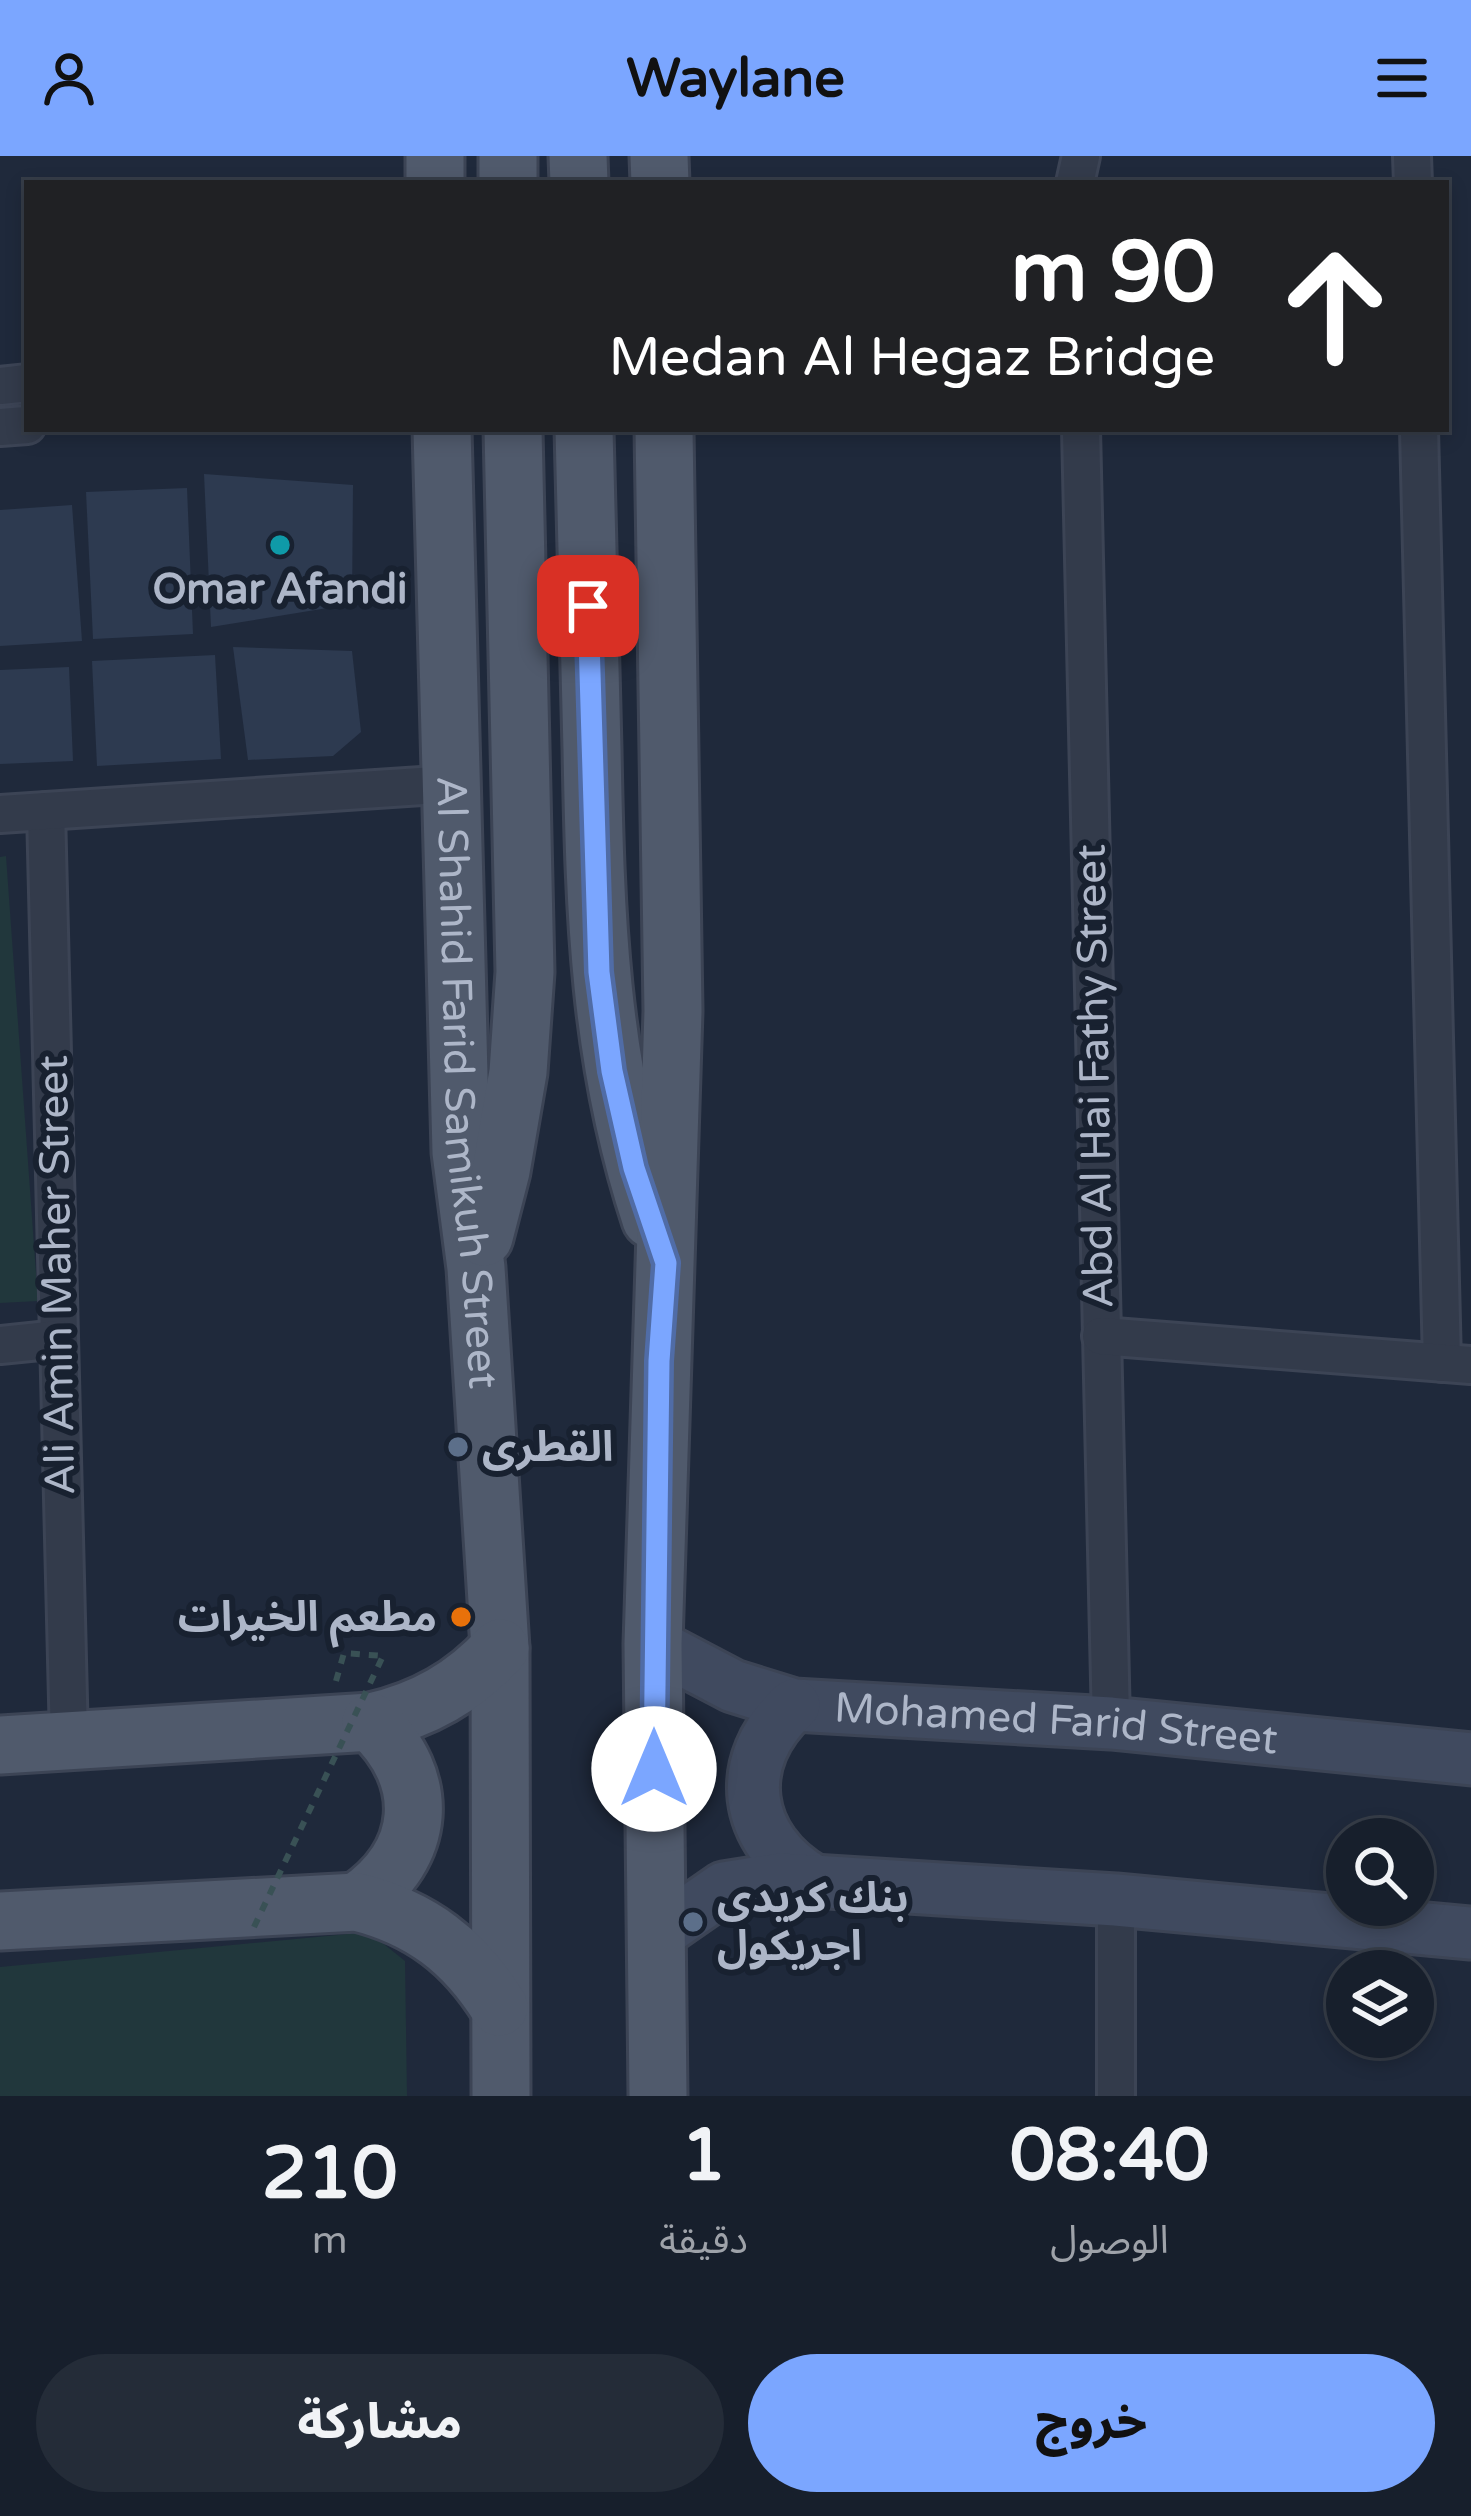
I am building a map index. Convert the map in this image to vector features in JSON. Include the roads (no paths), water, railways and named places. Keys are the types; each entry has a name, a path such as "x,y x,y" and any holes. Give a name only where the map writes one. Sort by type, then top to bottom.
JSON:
{"main road":[{"name":"Al Shahid Farid Samikuh Street","path":"442,432 461,1152 476,1268 500,1648 501,2096"},
{"path":"476,1268 501,1171 518,1072 525,972 513,432"},
{"path":"584,432 599,972 612,1071 666,1263"},
{"path":"658,2096 652,1644 674,1011 664,432"},
{"name":"Mohamed Farid Street","path":"652,1644 733,1686 794,1705 1111,1723 1471,1760"},
{"path":"0,1745 371,1722 443,1696 500,1648"},
{"path":"794,1705 767,1734 753,1789 770,1844 814,1881"},
{"path":"357,1902 390,1875 410,1837 414,1816 409,1773 387,1737 371,1722"},
{"path":"655,1936 724,1888 752,1881 1116,1900 1471,1933"},
{"path":"0,1921 357,1902 386,1910 440,1938 483,1982 499,2007"}],"street":[{"name":"Abd Al Hai Fathy Street","path":"1081,432 1111,1723"},
{"path":"1101,1336 1456,1364 1419,432"},
{"path":"0,814 452,784"},
{"name":"Ali Amin Maher Street","path":"46,811 68,1740"},
{"path":"0,1345 59,1339"},
{"path":"1116,1900 1116,2096"}],"place":[{"name":"Omar Afandi","path":"280,545"},
{"name":"القطرى","path":"458,1447"},
{"name":"مطعم الخيرات","path":"461,1617"},
{"name":"بنك كريدى اجريكول","path":"693,1922"}]}
